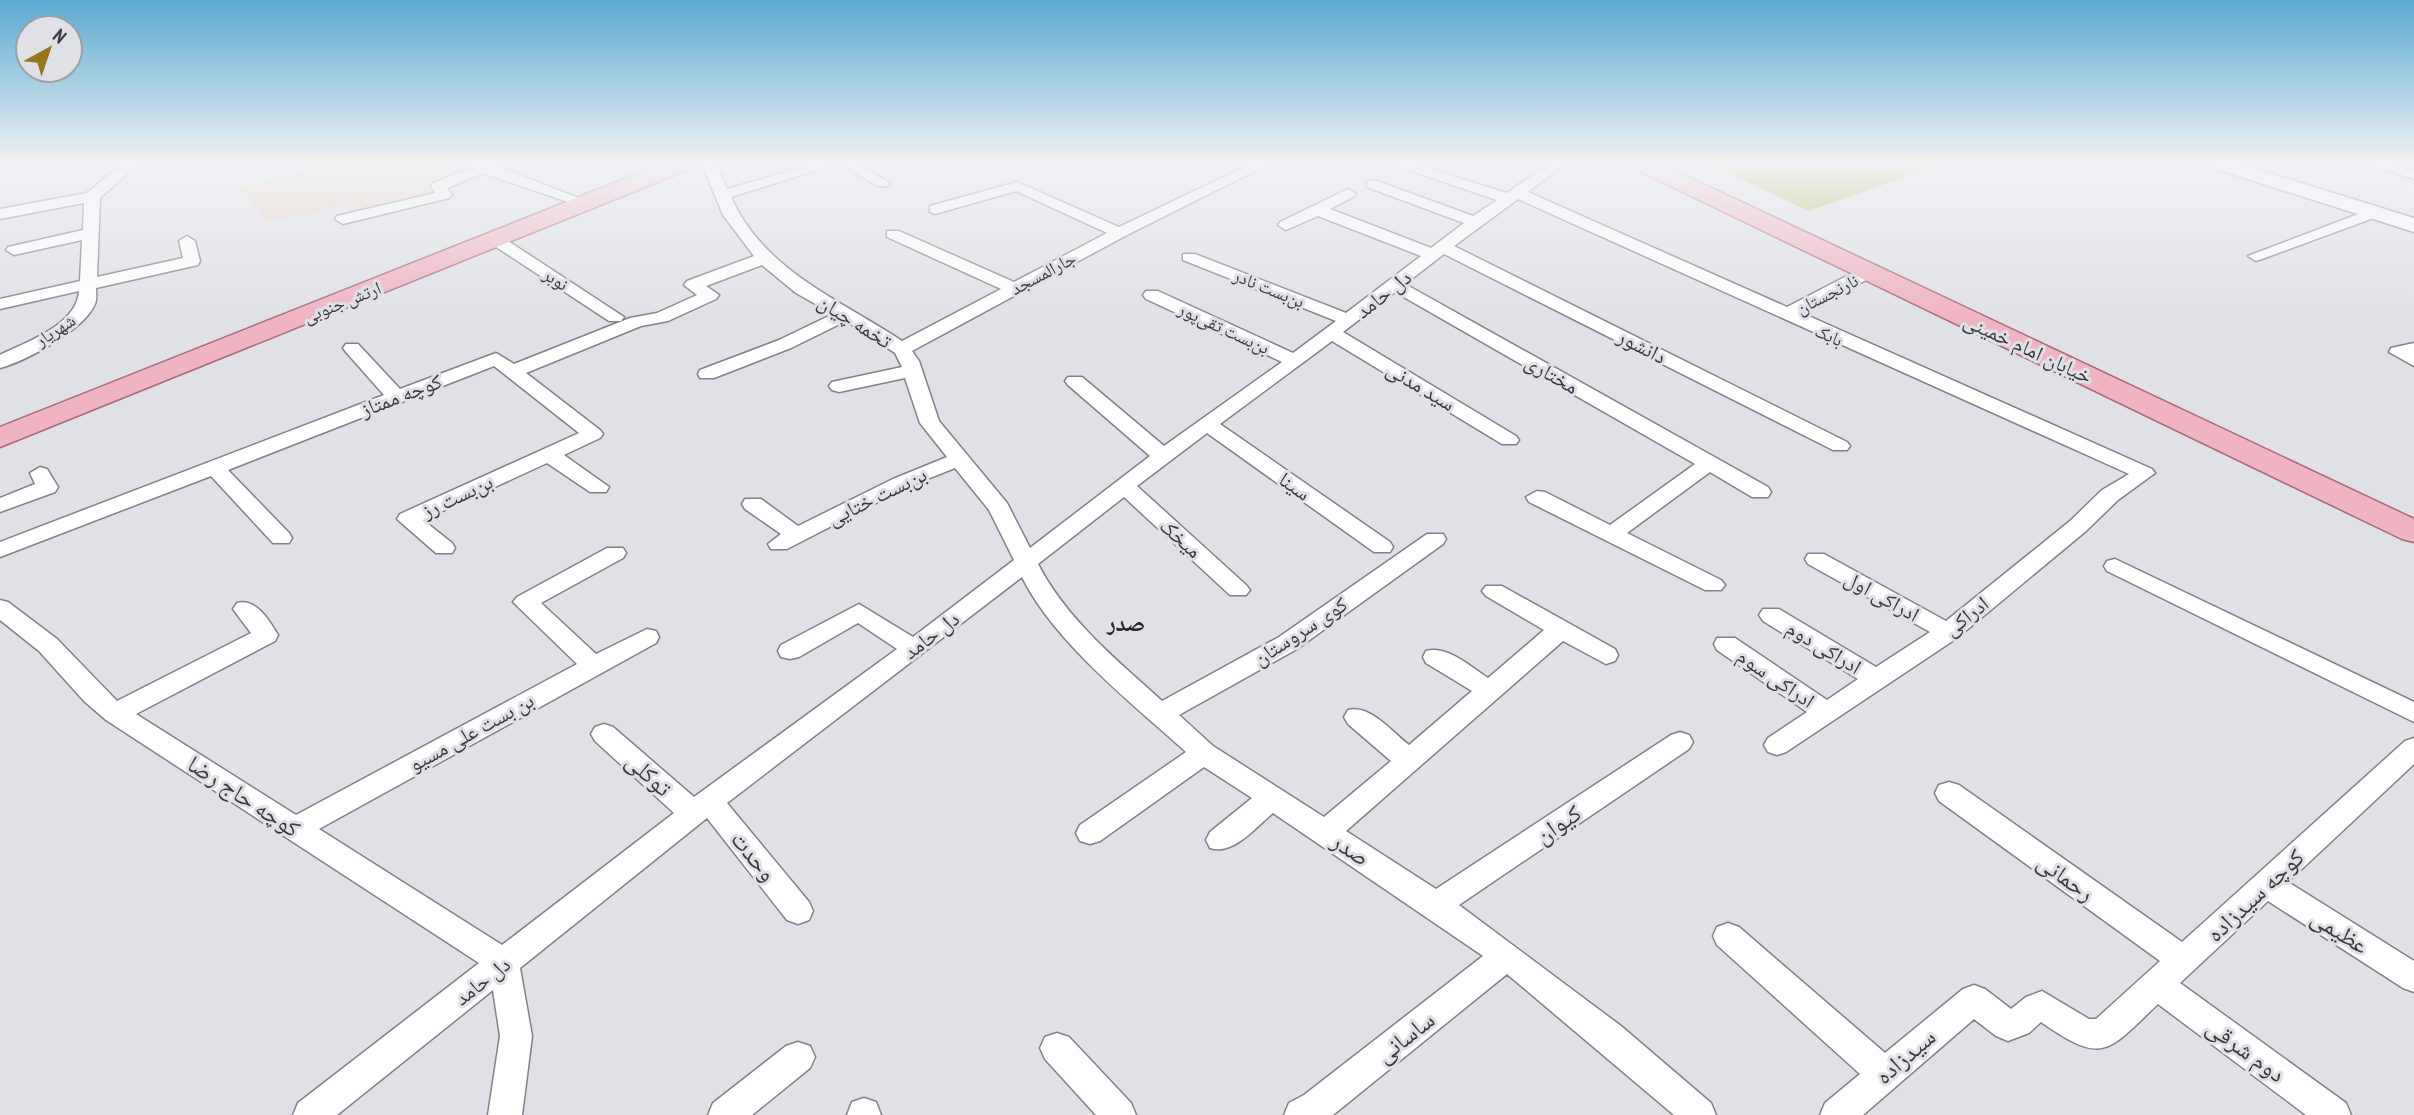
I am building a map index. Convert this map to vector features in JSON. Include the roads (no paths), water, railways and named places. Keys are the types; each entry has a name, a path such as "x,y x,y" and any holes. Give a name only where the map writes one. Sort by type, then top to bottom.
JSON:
{"main road":[{"name":"ارتش جنوبی","path":"0,423 529,216"},
{"name":"ارتش جنوبی","path":"0,438 555,216"},
{"name":"خیابان امام خمینی","path":"1751,216 2414,532"}],"street":[{"name":"شهریار","path":"0,362 78,317 87,303 91,216"},
{"path":"343,219 355,216"},
{"name":"تخمه چیان","path":"732,216 764,258 802,289 901,349 912,371 920,403 930,423 999,508 1013,530 1025,564"},
{"path":"1082,216 1119,233"},
{"name":"جارالمسجد","path":"901,349 1154,216"},
{"path":"1286,225 1305,216"},
{"name":"دانشور","path":"1335,216 1439,251 1840,446"},
{"path":"1459,216 1475,222"},
{"name":"دل حامد","path":"310,1115 701,807 914,649 1163,456 1295,361 1483,216"},
{"name":"بابک","path":"1559,216 2145,473"},
{"path":"2256,256 2366,216"},
{"path":"2384,216 2414,225"},
{"path":"14,250 90,233"},
{"path":"892,234 1014,288"},
{"name":"نوبر","path":"496,240 615,317"},
{"path":"0,303 193,265 187,242"},
{"name":"بن‌بست نادر","path":"1189,257 1341,326"},
{"path":"512,372 636,322 662,317 710,295 693,285 764,258"},
{"name":"نارنجستان","path":"1785,315 1868,272"},
{"name":"مختاری","path":"1395,285 1760,492"},
{"name":"بن‌بست تقی‌پور","path":"1152,295 1295,361"},
{"path":"708,374 785,344 847,314"},
{"name":"سید مدنی","path":"1341,326 1509,440"},
{"path":"352,348 396,397"},
{"path":"2414,349 2398,352 2414,360"},
{"name":"کوچه ممتاز","path":"0,550 496,359 512,372"},
{"path":"839,386 912,371"},
{"name":"بن‌بست رز","path":"444,548 408,519 593,434 512,372"},
{"path":"1075,381 1163,456"},
{"name":"سینا","path":"1208,424 1382,547"},
{"path":"548,454 598,488"},
{"name":"بن‌بست ختایی","path":"753,504 788,539 900,482 958,459"},
{"path":"1612,534 1710,463"},
{"path":"214,467 281,538"},
{"path":"0,506 47,487 40,473"},
{"name":"ادراکی","path":"1777,745 1948,632 2078,526 2110,495 2145,473"},
{"name":"میخک","path":"1124,486 1238,590"},
{"path":"1537,497 1713,585"},
{"name":"کوی سروستان","path":"1159,714 1288,643 1435,539"},
{"path":"593,665 525,602 615,553"},
{"name":"ادراکی اول","path":"1816,559 1948,632"},
{"name":"صدر","path":"1025,564 1042,594 1066,624 1203,753 1436,905 1507,956 1609,1037 1699,1115"},
{"path":"2115,566 2414,713"},
{"path":"1494,591 1606,654"},
{"name":"کوچه حاج رضا","path":"0,608 48,645 93,695 115,713 505,963"},
{"path":"115,713 265,635 245,609"},
{"path":"790,651 859,611 914,649"},
{"name":"ادراکی دوم","path":"1771,615 1876,679"},
{"path":"1326,832 1561,629"},
{"name":"بن بست علی مسیو","path":"295,829 647,637"},
{"name":"ادراکی سوم","path":"1726,644 1826,712"},
{"path":"1435,657 1489,690"},
{"path":"1357,717 1408,761"},
{"name":"توکلی","path":"604,734 701,807"},
{"name":"کیوان","path":"1436,905 1681,742"},
{"name":"کوچه سیدزاده","path":"2094,1037 2102,1035 2184,961 2414,748"},
{"path":"1090,833 1203,753"},
{"name":"رحمانی","path":"1949,793 2184,961"},
{"path":"1220,840 1271,799"},
{"name":"وحدت","path":"701,807 798,911"},
{"name":"عظیمی","path":"2266,884 2414,978"},
{"path":"1728,936 1884,1074"},
{"name":"ساسانی","path":"1301,1115 1316,1107 1507,956"},
{"path":"505,963 516,1036 511,1092 505,1115"},
{"name":"دوم شرقی","path":"2157,985 2334,1115"},
{"path":"1973,999 2008,1026 2014,1026 2035,1006 2042,1005 2083,1033 2094,1037"},
{"name":"سیدزاده","path":"1838,1115 1973,999"},
{"path":"1057,1048 1119,1115"},
{"path":"725,1115 799,1057"}],"district":[{"name":"صدر","path":"1126,622"}]}
